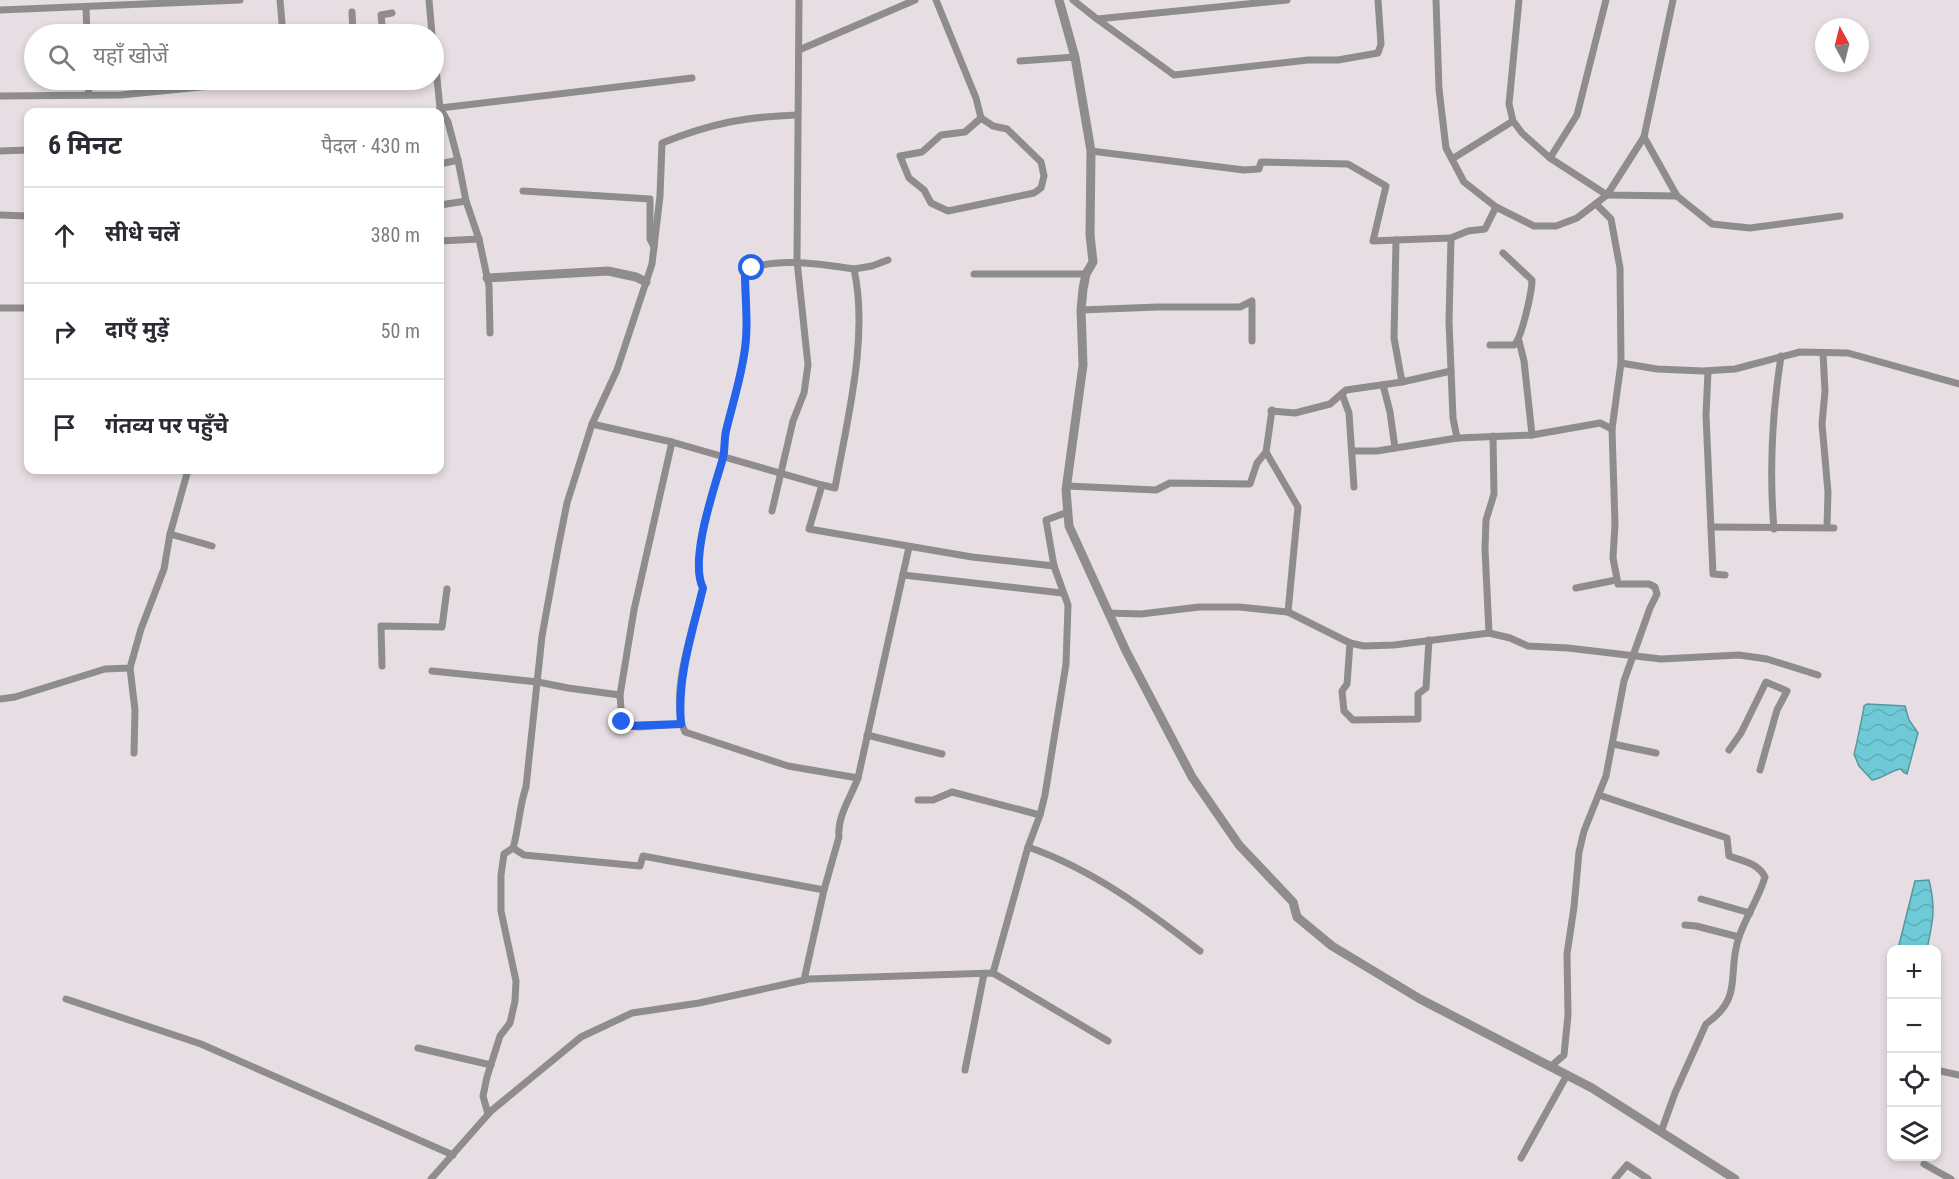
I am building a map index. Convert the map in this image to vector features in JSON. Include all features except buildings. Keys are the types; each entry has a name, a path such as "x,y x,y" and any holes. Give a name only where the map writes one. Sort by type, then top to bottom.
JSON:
{"street":[{"path":"0,10 240,0"},
{"path":"280,0 282,24"},
{"path":"429,0 431,24"},
{"path":"772,511 793,421 804,393 808,365 797,261 799,0"},
{"path":"799,50 915,0"},
{"path":"936,0 976,98 981,118 993,126 1007,129 1041,162 1044,176 1041,188 1034,193 948,211 931,202 924,190 909,178 900,156 922,152 942,135 965,132 981,118"},
{"path":"1066,0 1059,0 1075,57 1091,152 1090,235 1093,262 1086,274 1081,310 1083,365 1067,486 1069,526 1126,651 1192,777 1239,845 1293,902 1297,917 1332,946 1420,999 1592,1088 1735,1179"},
{"path":"1073,0 1174,75 1308,60 1338,60 1378,53 1381,44 1378,0"},
{"path":"1097,19 1287,0"},
{"path":"1436,0 1439,89 1446,148 1464,182 1496,207 1534,226 1556,226 1576,218 1596,204 1607,195 1644,137 1672,0"},
{"path":"1519,0 1509,104 1513,121 1539,150 1607,195 1677,196"},
{"path":"1550,158 1577,115 1606,0"},
{"path":"86,8 87,24"},
{"path":"352,12 353,24"},
{"path":"382,24 381,15 392,13"},
{"path":"1020,61 1075,57"},
{"path":"438,90 440,108 692,78"},
{"path":"89,90 89,95"},
{"path":"0,96 121,95 169,90"},
{"path":"488,1114 483,1096 500,1036 510,1023 515,1001 516,981 501,911 501,875 504,854 513,848 519,830 548,595 567,502 592,424 617,370 652,264 662,143 694,130 733,120 797,115"},
{"path":"1452,159 1513,121"},
{"path":"444,122 458,160 466,201 479,239 487,278 490,333"},
{"path":"1644,137 1677,196 1712,224 1750,228 1840,216"},
{"path":"0,151 24,150"},
{"path":"1091,152 1244,170 1259,169 1261,162 1348,164 1386,186 1372,241 1451,238 1468,231 1485,228 1496,207"},
{"path":"444,163 458,160"},
{"path":"523,191 650,199 650,239 654,247"},
{"path":"444,204 466,201"},
{"path":"1551,1067 1563,1055 1568,1015 1567,954 1579,852 1584,831 1606,776 1624,681 1657,594 1655,587 1649,584 1618,584 1612,558 1615,524 1612,429 1621,363 1620,268 1611,219 1596,204"},
{"path":"0,215 24,216"},
{"path":"1451,238 1449,278 1451,371 1453,418 1457,438"},
{"path":"444,241 479,239"},
{"path":"1396,240 1394,338 1402,382"},
{"path":"1503,253 1532,280 1532,294 1527,300 1528,308 1524,314 1519,341 1524,361 1532,435"},
{"path":"858,778 788,766 685,732 681,724 680,701 686,651 703,588 698,579 701,544 709,504 723,456 748,329 745,272 752,268 797,261 854,268 872,266 888,260"},
{"path":"592,424 672,442 835,488 851,410 859,320 854,268"},
{"path":"487,278 608,271 636,277 646,282"},
{"path":"974,274 1086,274"},
{"path":"1081,310 1240,307 1252,301 1252,341"},
{"path":"0,308 24,308"},
{"path":"1490,345 1514,345 1519,341"},
{"path":"1621,363 1674,371 1708,371 1735,369 1800,352 1848,353 1959,384"},
{"path":"1711,527 1774,529 1831,527 1822,424 1825,391 1823,353"},
{"path":"1774,529 1771,448 1775,394 1781,356"},
{"path":"1067,486 1156,490 1170,483 1250,484 1257,463 1266,452 1273,409 1295,413 1330,404 1346,390 1402,382 1451,371"},
{"path":"1708,371 1706,415 1713,574 1725,575"},
{"path":"1383,385 1390,412 1395,448"},
{"path":"1342,394 1348,413 1354,487"},
{"path":"1352,451 1395,448 1457,438 1532,435 1600,423 1612,429"},
{"path":"1489,633 1485,549 1486,520 1494,494 1493,436"},
{"path":"672,442 634,610 620,695 624,725 639,727 681,724"},
{"path":"1266,452 1298,507 1288,612"},
{"path":"134,753 135,710 130,668 141,629 164,569 170,534 187,474"},
{"path":"822,485 809,529 972,557 1054,566"},
{"path":"993,973 1028,847 1040,815 1066,664 1068,605 1054,566 1046,520 1068,512"},
{"path":"170,534 212,546"},
{"path":"804,980 824,890 839,837 838,829 849,795 858,778 909,547"},
{"path":"903,575 1062,593"},
{"path":"1576,588 1616,580"},
{"path":"382,666 381,626 442,627 447,590"},
{"path":"1108,613 1141,614 1199,607 1288,612 1350,643 1364,646 1394,645 1489,633 1510,638 1528,646 1660,659 1739,655 1767,659 1818,675"},
{"path":"1350,643 1347,684 1342,691 1344,711 1353,720 1418,719 1418,694 1426,688 1429,640"},
{"path":"0,699 15,697 105,669 130,668"},
{"path":"432,671 538,682 620,695"},
{"path":"1729,750 1741,733 1766,682 1787,691 1778,710 1760,771"},
{"path":"867,735 942,754"},
{"path":"1613,744 1656,753"},
{"path":"918,800 933,800 952,792 1040,815"},
{"path":"1599,795 1727,838 1729,856 1754,864 1762,870 1765,877 1762,890 1739,938 1728,1003 1706,1024 1675,1093 1661,1132"},
{"path":"1028,847 1094,877 1154,915 1200,951"},
{"path":"513,848 524,855 613,865 640,866 643,856 824,890"},
{"path":"1701,899 1750,913"},
{"path":"1685,925 1739,938"},
{"path":"436,1178 488,1114 580,1037 632,1013 699,1004 804,980 993,973 1108,1041"},
{"path":"965,1070 984,974"},
{"path":"66,999 201,1044 453,1155"},
{"path":"418,1048 491,1065"},
{"path":"1941,1071 1959,1075"},
{"path":"1521,1158 1567,1075"},
{"path":"1924,1164 1952,1179"},
{"path":"1615,1179 1628,1165 1648,1179"}],"water":[{"path":"1867,704 1905,706 1909,720 1918,733 1907,774 1901,769 1872,780 1859,766 1854,754 1864,706"},
{"path":"1929,880 1933,914 1928,945 1899,945 1915,881"}],"route":[{"path":"622,722 627,726 639,727 681,724 680,701 686,651 703,588 698,579 701,544 745,354 748,329 745,272 752,268"}]}
